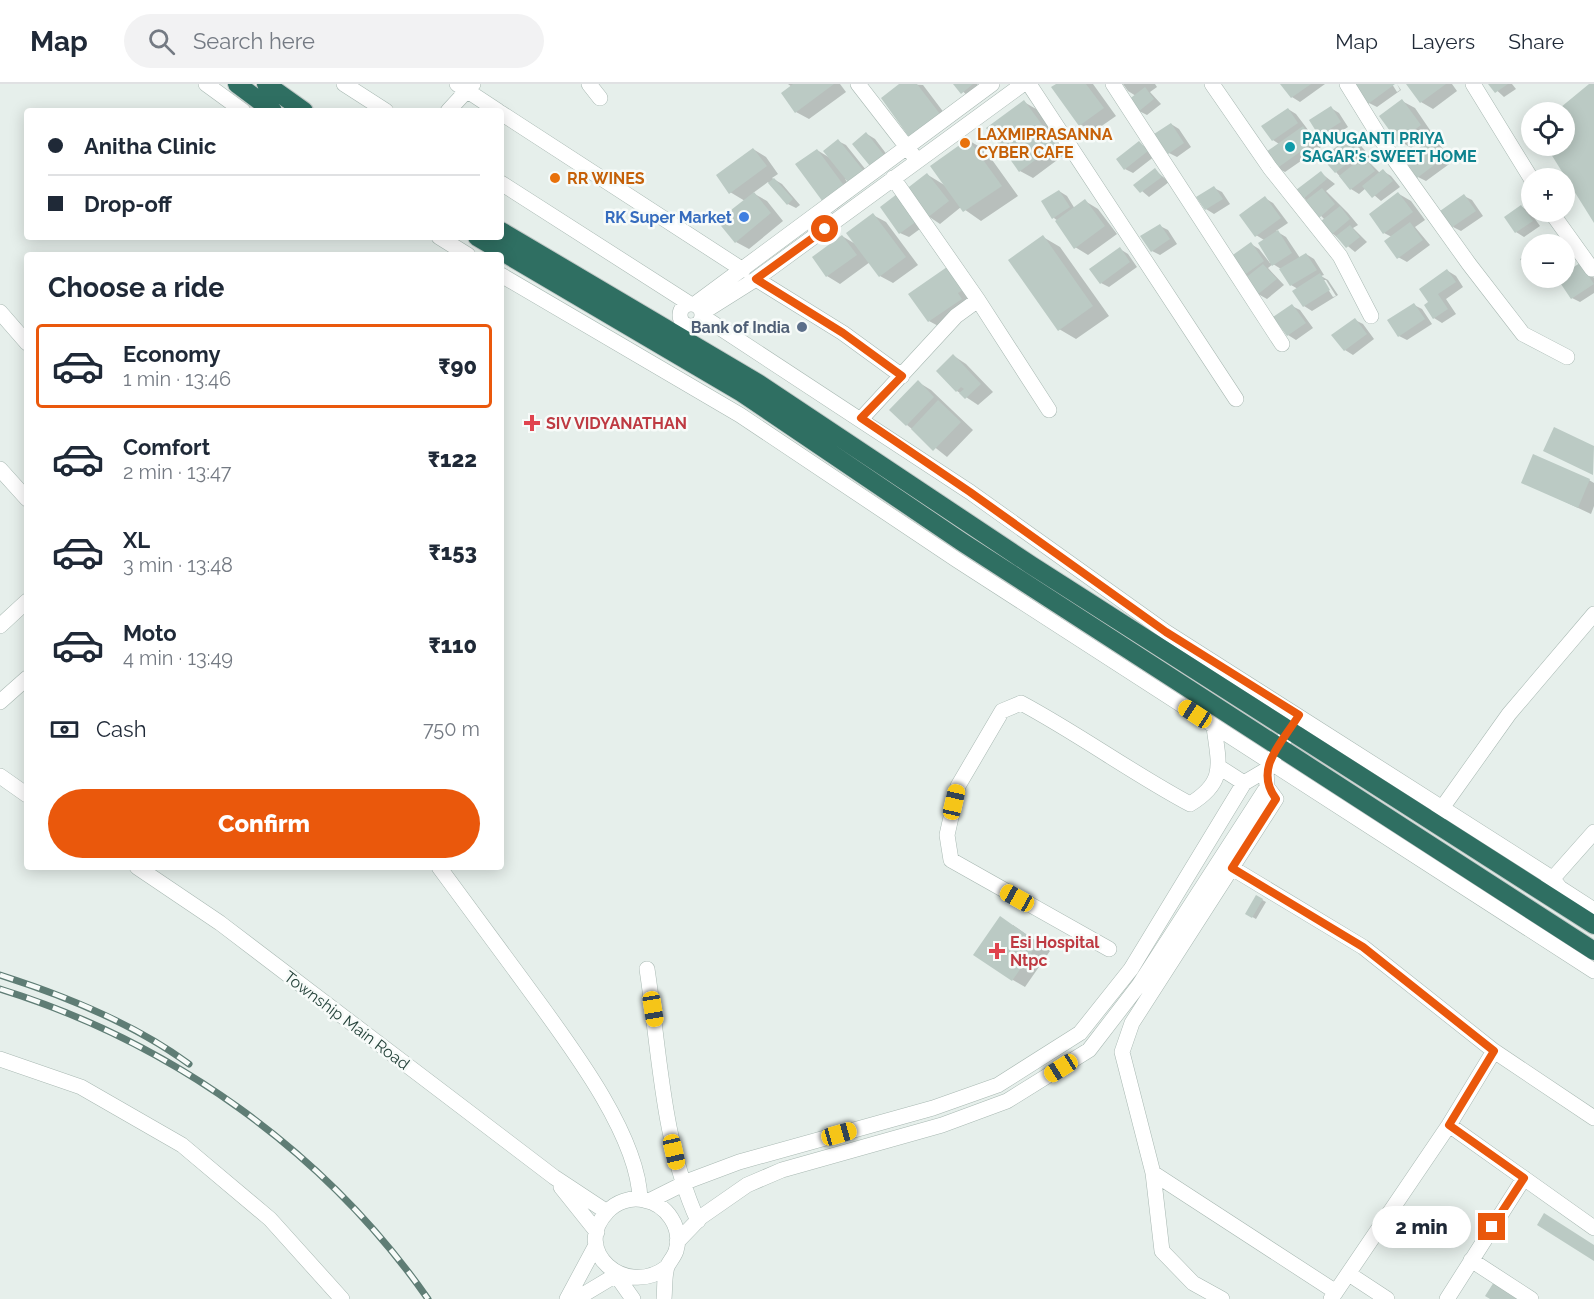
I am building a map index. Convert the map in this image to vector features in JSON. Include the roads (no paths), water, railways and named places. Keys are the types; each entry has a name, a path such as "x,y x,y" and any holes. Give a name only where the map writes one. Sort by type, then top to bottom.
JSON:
{"highway":[{"path":"237,84 269,108"},
{"path":"266,84 300,108"},
{"path":"504,233 869,477 1271,760 1532,921 1594,951"},
{"path":"483,240 668,341 758,383 1031,565 1294,723 1432,822 1547,885 1594,925"}],"street":[{"path":"206,84 239,108"},
{"path":"344,84 381,108"},
{"path":"590,84 600,98"},
{"path":"858,84 917,161"},
{"path":"750,275 908,147 992,84"},
{"path":"668,341 681,316 681,310 697,309 750,275 893,178 1023,84"},
{"path":"1029,84 1236,399"},
{"path":"1113,84 1282,344"},
{"path":"1212,84 1270,168 1340,256 1371,316"},
{"path":"1347,84 1389,152 1469,264 1523,334 1567,357"},
{"path":"1473,84 1525,168"},
{"path":"450,108 465,86 495,108"},
{"path":"504,115 843,333 902,376"},
{"path":"893,178 978,300 1049,410"},
{"path":"504,185 697,309 970,492 1166,632 1244,691"},
{"path":"1558,222 1592,269"},
{"path":"444,240 463,252"},
{"path":"504,276 668,341 740,415 957,560 1214,727 1271,760"},
{"path":"861,418 956,316 978,300"},
{"path":"0,312 24,340"},
{"path":"0,469 24,496"},
{"path":"0,626 24,604"},
{"path":"1432,822 1509,714 1592,620"},
{"path":"0,702 24,681"},
{"path":"1109,949 951,860 947,835 958,786 983,739 1002,711 1021,703 1139,777 1190,804 1210,792 1219,767 1214,727"},
{"path":"567,1299 607,1212 622,1201 645,1200 740,1162 933,1108 998,1085 1080,1033 1131,969 1244,783 1271,760 1294,723 1443,806 1547,885 1560,888 1594,910"},
{"path":"678,1242 698,1221 747,1185 782,1170 942,1125 1007,1101 1089,1050 1139,985 1267,787 1271,760"},
{"path":"1219,767 1244,783"},
{"path":"0,776 24,793"},
{"path":"1222,1299 1193,1283 1162,1251 1153,1173 1122,1052 1132,1023 1276,799 1267,787"},
{"path":"1547,885 1594,832"},
{"path":"1232,868 1363,947 1494,1051 1594,1118"},
{"name":"Township Main Road","path":"141,870 220,923 554,1177 607,1212"},
{"path":"441,870 575,1051 619,1128 645,1200 671,1216 678,1242 667,1267 664,1299"},
{"path":"1532,921 1594,971"},
{"path":"647,969 664,1095 681,1185 698,1221"},
{"path":"1153,1173 1334,1295 1449,1125 1494,1051"},
{"path":"0,1059 81,1087 182,1145 270,1219 342,1299"},
{"path":"1449,1125 1594,1228"},
{"name":"Township Main Road","path":"554,1177 597,1238"},
{"path":"1447,1299 1524,1178"},
{"path":"597,1238 603,1262 616,1275 633,1299"},
{"path":"1471,1260 1531,1299"},
{"path":"576,1299 616,1275 643,1280 667,1267"},
{"path":"1349,1274 1387,1299"}],"railway":[{"path":"0,975 50,992 122,1023 168,1049 189,1064"},
{"path":"0,989 63,1011 125,1039 183,1071 240,1108 292,1150 342,1196 387,1245 428,1299"}],"place":[{"name":"LAXMIPRASANNA CYBER CAFE","path":"965,143"},
{"name":"PANUGANTI PRIYA SAGAR's SWEET HOME","path":"1290,147"},
{"name":"RR WINES","path":"555,178"},
{"name":"RK Super Market","path":"744,217"},
{"name":"Bank of India","path":"802,327"},
{"name":"SIV VIDYANATHAN","path":"532,423"},
{"name":"Esi Hospital Ntpc","path":"997,951"}]}
